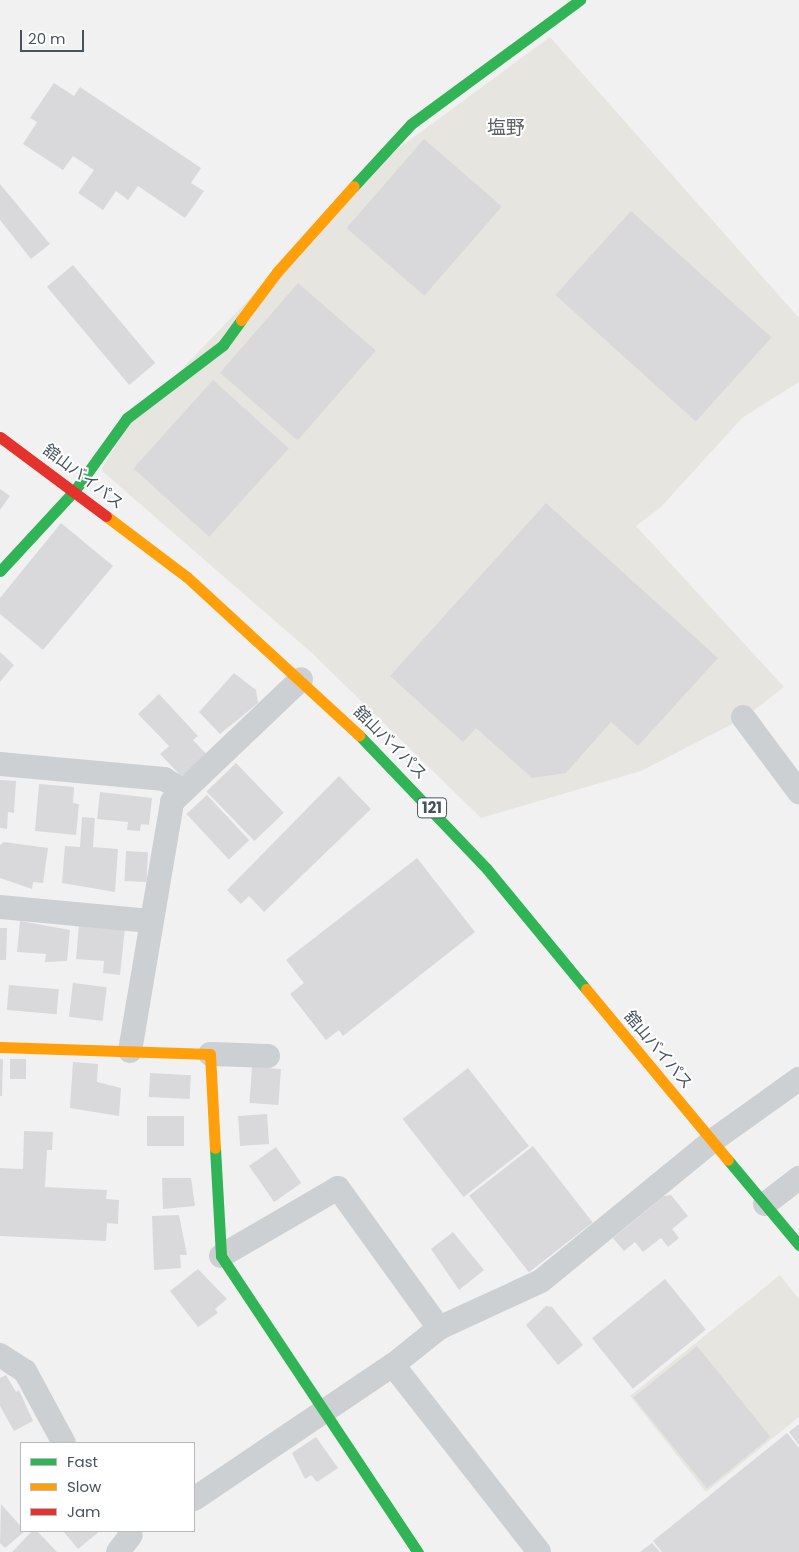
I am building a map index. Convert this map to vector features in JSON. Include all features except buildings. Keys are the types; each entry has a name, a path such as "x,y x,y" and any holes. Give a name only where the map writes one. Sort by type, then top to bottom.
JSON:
{"main road":[{"path":"0,571 75,490 127,418 223,345 277,272 325,223 380,154 411,124 580,0"},
{"name":"舘山バイパス","path":"0,437 75,490 187,577 378,752 487,868 799,1245"},
{"path":"0,1047 210,1054 221,1256 418,1552"}],"street":[{"path":"130,1051 150,921 172,802 182,790 301,680"},
{"path":"742,717 799,792"},
{"path":"0,764 164,779 182,790"},
{"path":"0,907 150,921"},
{"path":"210,1054 268,1056"},
{"path":"195,1498 393,1365 439,1328 541,1281 712,1141 799,1079"},
{"path":"764,1204 799,1178"},
{"path":"221,1256 338,1188 439,1328"},
{"path":"0,1355 25,1371 63,1442"},
{"path":"393,1365 539,1552"}],"shaded area":[{"path":"550,37 799,318 799,382 742,418 661,507 636,526 784,687 744,718 641,771 481,818 313,654 101,470 129,424 384,159"},
{"path":"780,1275 799,1299 799,1417 706,1492 630,1396"}],"traffic: fast":[{"path":"354,186 411,124 580,0"},
{"path":"0,571 75,490 127,418 223,345 241,320"},
{"path":"359,735 487,869 586,989"},
{"path":"215,1148 221,1256 418,1552"},
{"path":"728,1160 799,1245"}],"traffic: slow":[{"path":"241,320 277,272 354,186"},
{"path":"106,516 187,577 359,735"},
{"path":"586,989 728,1160"},
{"path":"0,1047 210,1054 215,1148"}],"traffic: jam":[{"path":"0,437 106,516"}],"district":[{"name":"塩野","path":"506,128"}]}
